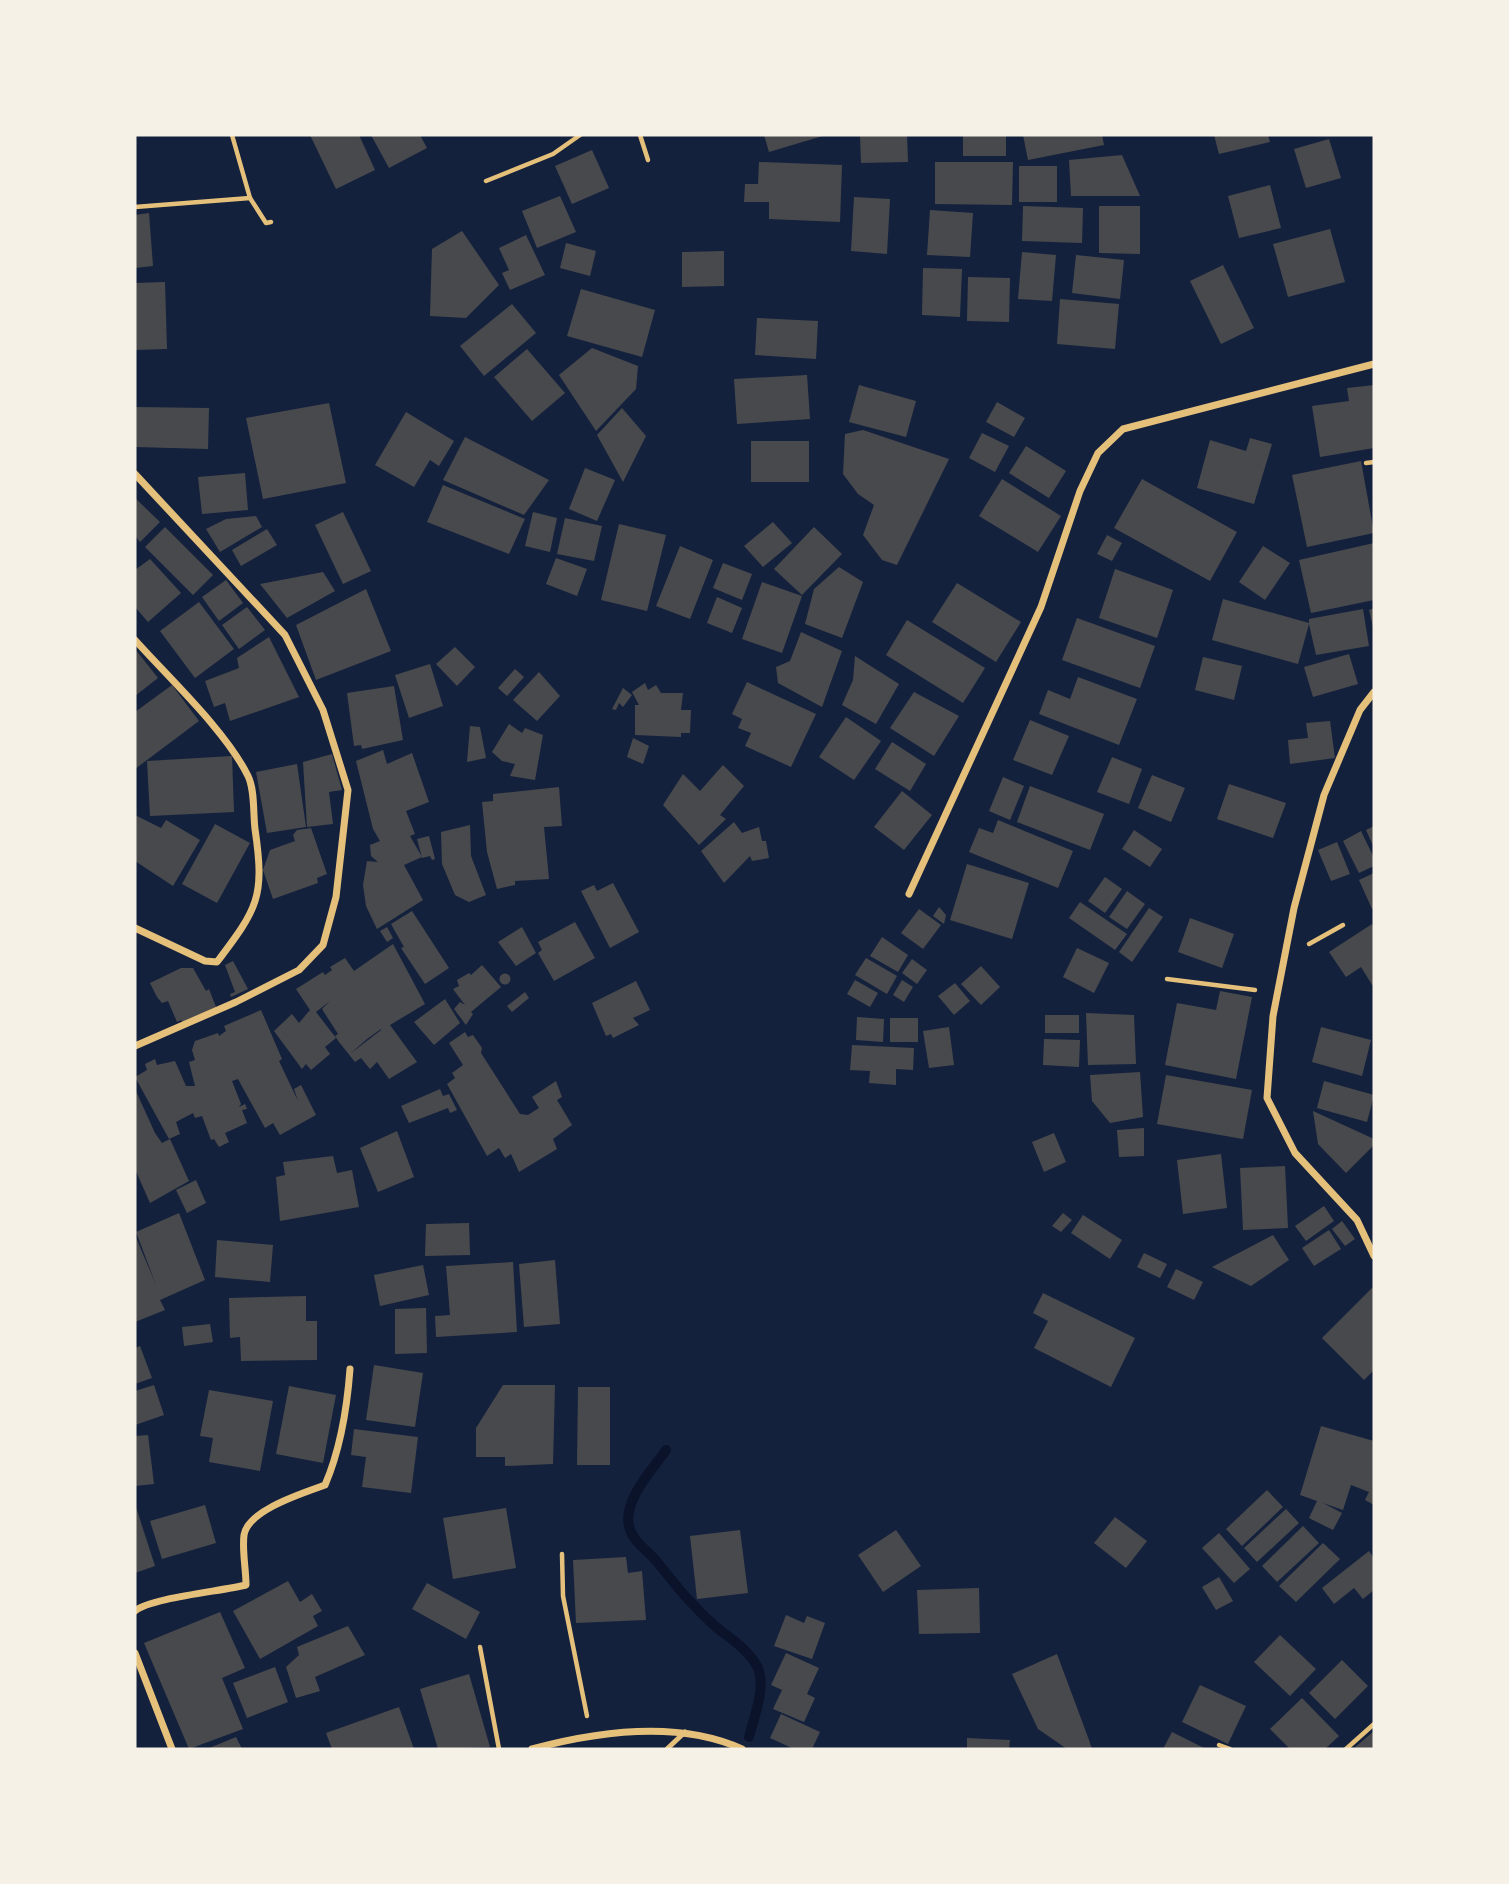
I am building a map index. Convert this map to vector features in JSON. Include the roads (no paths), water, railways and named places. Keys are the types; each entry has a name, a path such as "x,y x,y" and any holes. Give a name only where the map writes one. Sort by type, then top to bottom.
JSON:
{"street":[{"path":"909,894 1041,607 1080,491 1098,453 1123,429 1374,364"},
{"path":"135,474 235,578 285,635 323,710 348,790 336,897 323,945 299,970 236,1002 135,1046"},
{"path":"135,640 207,718 249,778 262,873 256,900 246,923 218,962 205,961 135,928"},
{"path":"1374,692 1360,710 1324,795 1294,908 1277,993 1267,1098 1295,1153 1357,1220 1374,1256"},
{"path":"135,1611 152,1604 246,1585 244,1534 250,1521 279,1504 325,1485 337,1459 348,1399 350,1369"},
{"path":"135,1653 172,1749"},
{"path":"532,1749 591,1737 642,1732 685,1732 742,1749"}],"lane":[{"path":"667,1749 685,1732"}],"waterway":[{"path":"666,1450 630,1506 629,1526 637,1542 692,1604 745,1650 758,1668 760,1693 749,1737"}]}
